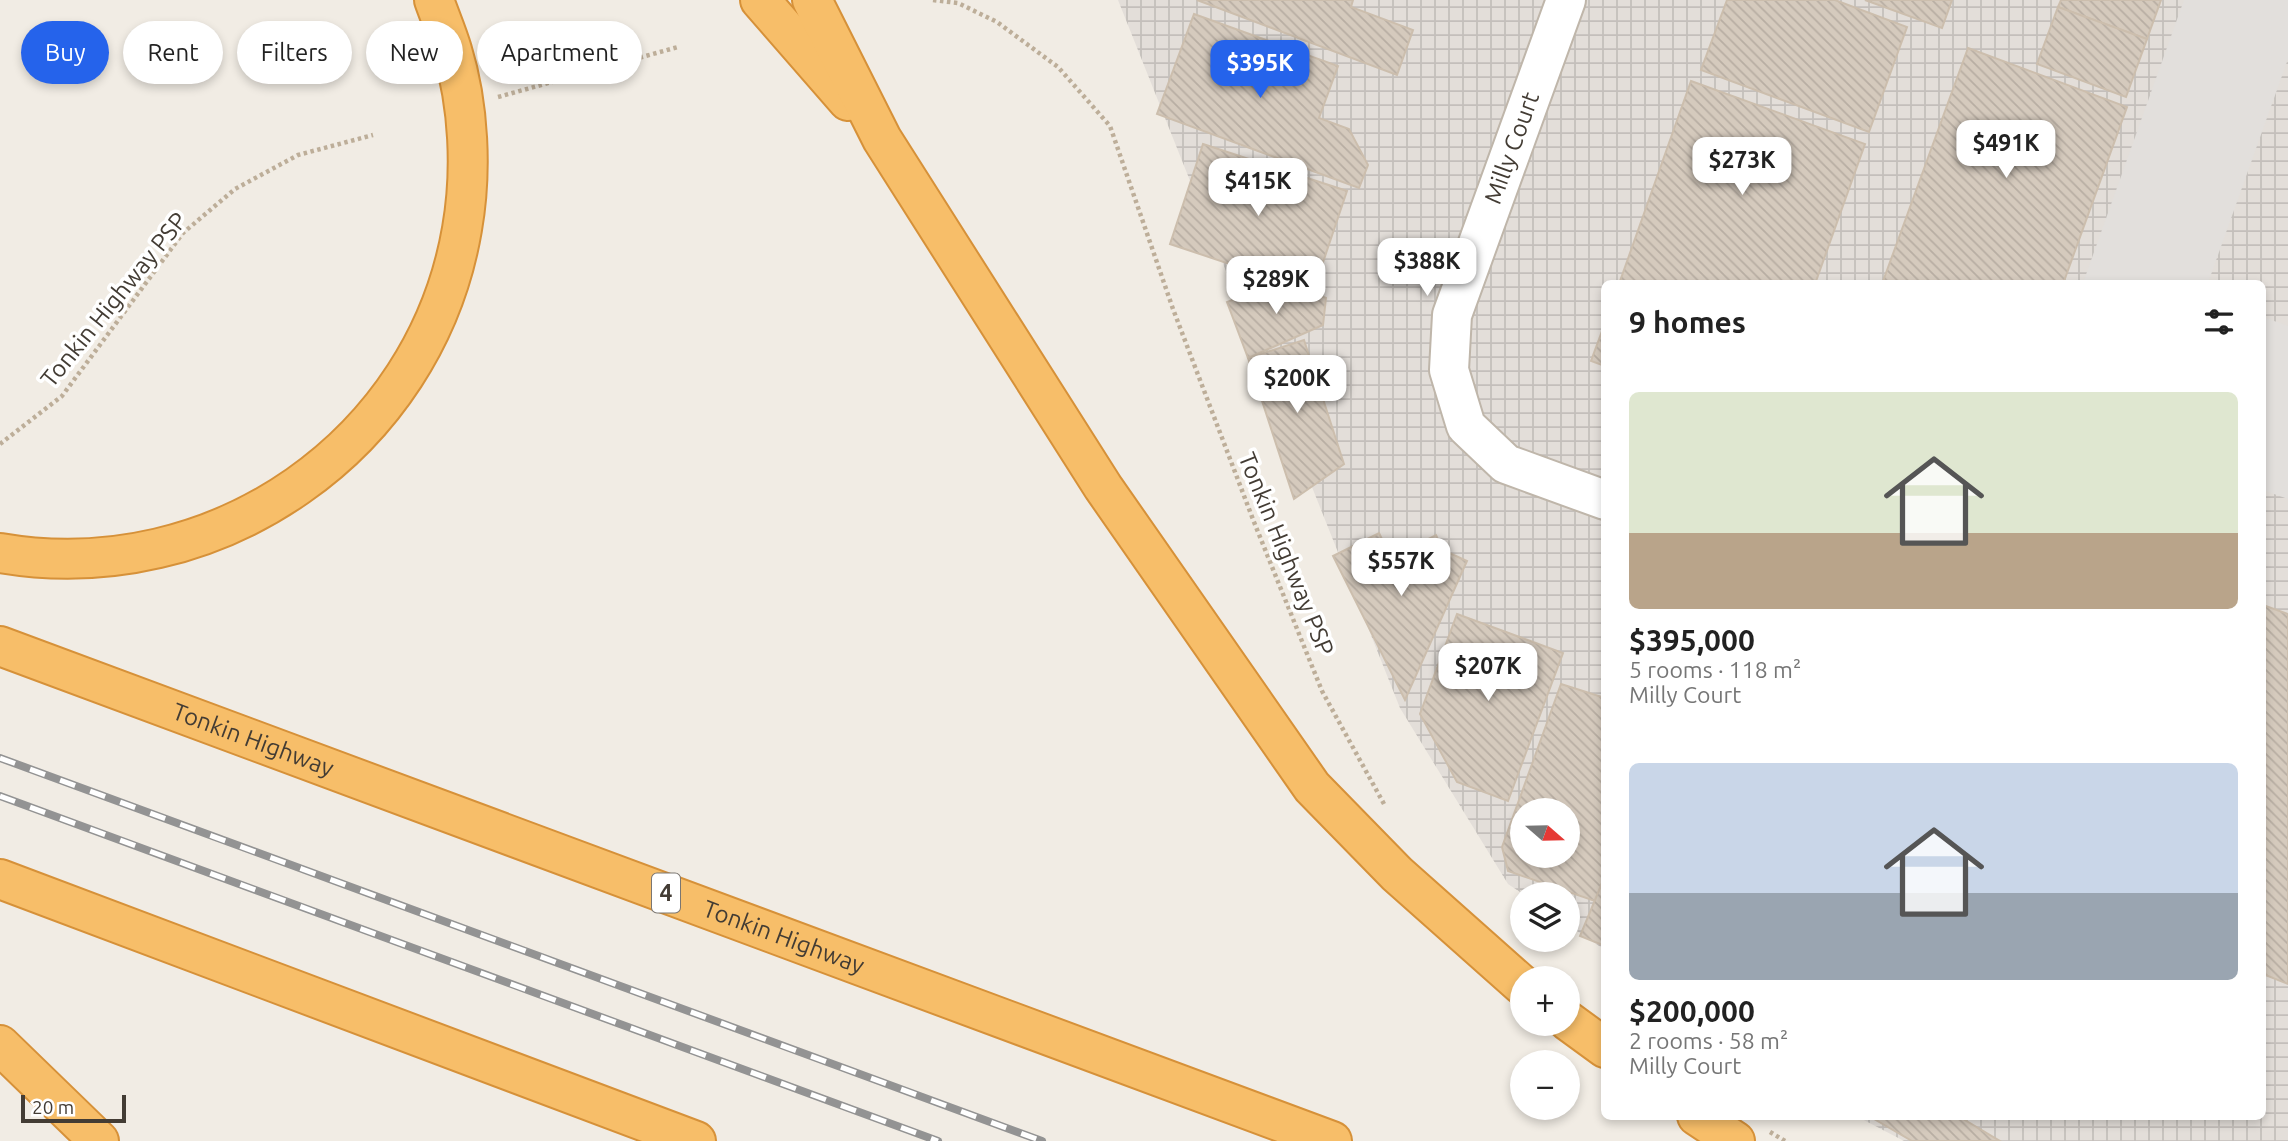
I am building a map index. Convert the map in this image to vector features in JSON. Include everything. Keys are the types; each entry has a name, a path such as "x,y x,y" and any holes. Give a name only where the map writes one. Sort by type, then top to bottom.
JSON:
{"highway":[{"path":"0,553 31,558 91,560 149,552 206,536 261,511 310,478 355,439 393,393 428,331 447,287 462,229 467,170 464,110 453,52 434,0"},
{"path":"760,0 882,139"},
{"path":"812,0 882,139 1103,487 1312,787 1397,874 1510,974"},
{"name":"Tonkin Highway","path":"0,646 1332,1141"},
{"path":"0,879 696,1141"},
{"path":"1580,1030 1601,1045"},
{"path":"0,1045 99,1141"},
{"path":"1703,1120 1735,1141"}],"street":[{"name":"Milly Court","path":"1566,0 1452,315 1449,370 1466,426 1506,464 1601,499"}],"path":[{"name":"Tonkin Highway PSP","path":"933,0 959,1 997,22 1058,67 1110,126 1178,321 1322,691 1391,813"},
{"path":"491,99 678,47"},
{"name":"Tonkin Highway PSP","path":"0,443 62,397 183,233 236,189 298,155 373,135"}],"shaded area":[{"path":"1118,0 2288,0 2288,1141 1904,1141 1864,1120 2266,1120 2266,280 1601,280 1601,947 1580,933 1580,882 1510,882 1510,885 1400,708"},
{"path":"2184,0 2288,0 2288,59 2209,280 2084,280"},
{"path":"2266,318 2288,326 2288,499 2266,491"}],"building":[{"path":"1197,0 1353,0 1351,7 1413,30 1397,75"},
{"path":"1727,0 1835,0 1907,27 1869,132 1701,70"},
{"path":"1865,0 1952,0 1942,28"},
{"path":"2061,0 2161,0 2147,39 2058,7"},
{"path":"2058,7 2147,39 2126,97 2037,64"},
{"path":"1194,14 1338,66 1319,118 1349,129 1368,165 1359,188 1157,114"},
{"path":"1968,48 2127,107 2064,280 1883,280"},
{"path":"1691,81 1865,144 1816,280 1620,280"},
{"path":"1203,144 1347,191 1313,292 1170,244"},
{"path":"1281,281 1326,298 1323,325 1248,358 1227,302"},
{"path":"1601,334 1601,365 1591,361"},
{"path":"1304,340 1344,464 1294,499 1248,358"},
{"path":"1379,533 1391,558 1436,535 1443,550 1467,561 1405,700 1333,556"},
{"path":"2266,606 2288,614 2288,984 2266,975"},
{"path":"1457,614 1563,653 1508,801 1457,782 1420,714"},
{"path":"1561,684 1601,697 1601,885 1595,901 1580,896 1580,882 1540,882 1508,871 1502,847 1510,825 1510,868 1580,868 1580,798 1520,798"},
{"path":"1601,886 1601,944 1580,936"},
{"path":"1876,1120 1965,1120 2000,1141 1912,1141"}],"railway":[{"path":"0,758 1042,1141"},
{"path":"0,796 938,1141"}]}
